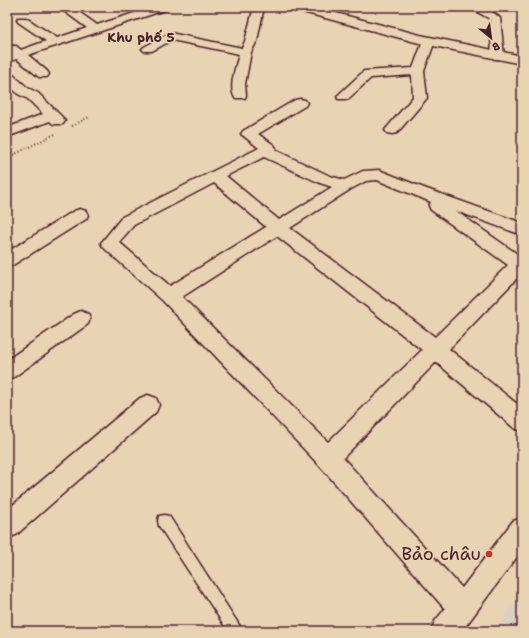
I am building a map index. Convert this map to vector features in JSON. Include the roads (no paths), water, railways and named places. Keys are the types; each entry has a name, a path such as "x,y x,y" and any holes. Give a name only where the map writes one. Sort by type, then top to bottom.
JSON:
{"main road":[{"path":"299,7 331,11 429,41 522,60"}],"street":[{"path":"7,58 95,30 129,13 164,7"},
{"path":"240,95 239,84 244,52 251,41 259,7"},
{"path":"480,7 485,13 495,18 498,56"},
{"path":"68,9 95,30"},
{"path":"22,20 55,42"},
{"path":"148,49 170,36 244,52"},
{"path":"392,130 420,98 418,71 429,41"},
{"path":"7,44 43,74"},
{"path":"343,96 368,74 418,71"},
{"path":"7,76 23,91 33,96 60,123 7,133"},
{"path":"300,103 248,134 269,148 128,222 109,243 169,296 328,458 462,609"},
{"path":"264,151 324,180 346,185"},
{"path":"169,296 346,185 364,176 379,175 418,192 522,229"},
{"path":"216,176 278,228 435,349 522,421"},
{"path":"328,458 521,263 418,192"},
{"path":"7,260 80,215"},
{"path":"7,371 81,319"},
{"path":"7,526 148,406"},
{"path":"445,631 522,530"}],"lane":[{"path":"164,521 236,631"}],"place":[{"name":"Bảo châu","path":"489,554"}],"district":[{"name":"Khu phố 5","path":"141,37"}]}
